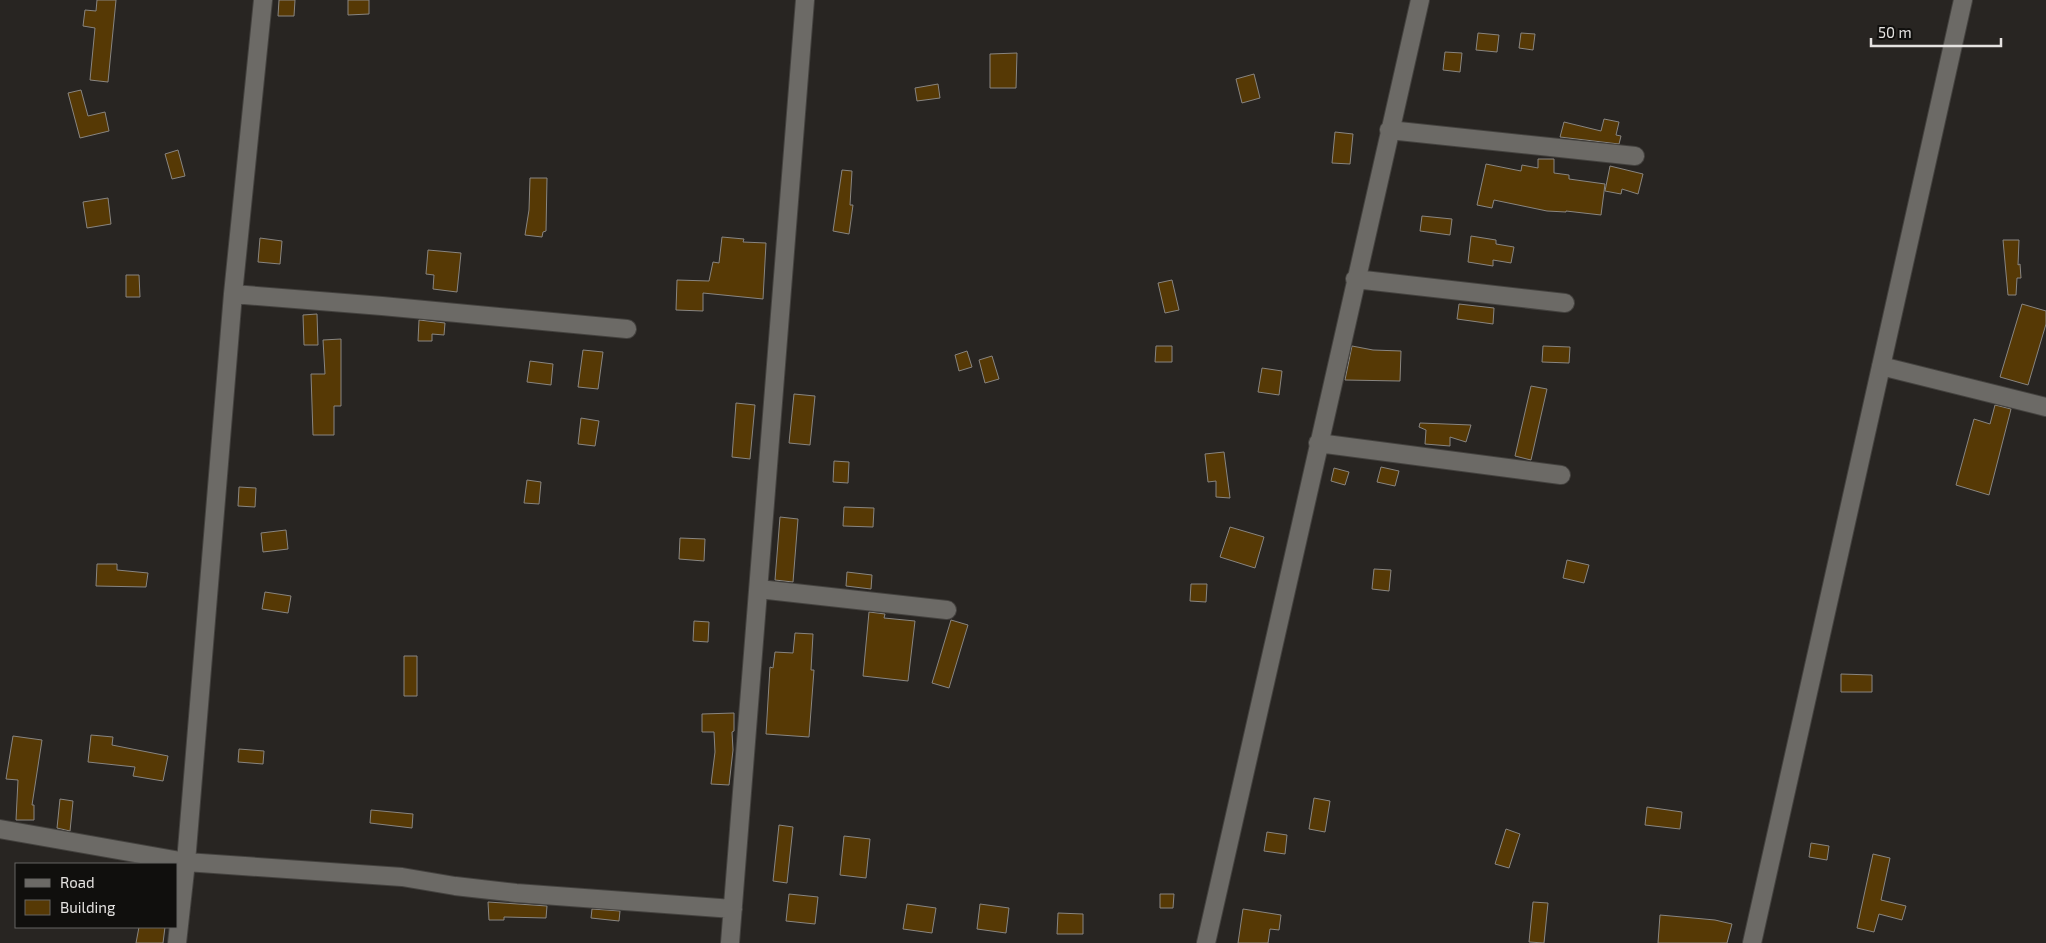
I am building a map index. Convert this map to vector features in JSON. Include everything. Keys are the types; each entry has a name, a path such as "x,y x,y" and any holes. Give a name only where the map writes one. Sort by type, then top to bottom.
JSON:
{"street":[{"path":"177,943 186,862 233,294 264,0"},
{"path":"730,943 805,0"},
{"path":"1206,943 1355,279 1420,0"},
{"path":"1752,943 1963,0"},
{"path":"1390,130 1635,156"},
{"path":"1355,279 1565,303"},
{"path":"233,294 627,329"},
{"path":"1881,366 2046,407"},
{"path":"1318,443 1561,475"},
{"path":"759,589 947,610"},
{"path":"0,828 186,862 402,876 455,886 733,909"}],"building":[{"path":"97,0 116,0 108,82 90,80 95,28 83,26 85,10 96,11"},
{"path":"279,0 295,0 294,16 278,16"},
{"path":"348,0 369,0 369,14 348,15"},
{"path":"1478,33 1499,35 1497,52 1476,50"},
{"path":"1521,33 1535,34 1533,50 1519,48"},
{"path":"1445,52 1462,53 1460,72 1443,70"},
{"path":"1017,53 1016,88 990,88 990,54"},
{"path":"1254,74 1260,98 1242,103 1236,79"},
{"path":"938,84 940,98 917,101 915,88"},
{"path":"81,90 88,116 105,112 109,131 80,138 68,93"},
{"path":"1604,119 1619,122 1616,135 1621,136 1619,144 1560,137 1564,122 1601,131"},
{"path":"1335,132 1353,134 1350,164 1332,163"},
{"path":"178,150 185,176 172,179 165,154"},
{"path":"1538,159 1554,159 1554,173 1569,175 1569,179 1605,184 1601,215 1547,211 1494,200 1492,208 1477,205 1486,164 1521,171 1522,165 1538,168"},
{"path":"1610,166 1643,174 1638,194 1622,189 1621,194 1605,191"},
{"path":"842,170 852,171 850,205 853,205 849,234 833,231"},
{"path":"530,178 547,178 546,231 543,232 542,237 525,235 529,210"},
{"path":"108,198 111,224 87,228 83,202"},
{"path":"1422,216 1452,219 1450,235 1420,231"},
{"path":"1471,236 1496,240 1496,244 1514,247 1511,263 1493,260 1493,266 1468,262"},
{"path":"722,237 744,239 743,242 766,243 763,299 703,293 703,311 676,310 677,280 709,281 713,262 719,263"},
{"path":"260,238 282,241 280,264 258,262"},
{"path":"2003,240 2019,240 2018,265 2020,264 2021,278 2017,278 2016,295 2008,295"},
{"path":"428,250 461,253 457,292 433,289 434,275 426,274"},
{"path":"126,275 139,275 140,297 126,297"},
{"path":"1172,280 1179,310 1165,313 1158,283"},
{"path":"1459,304 1494,308 1493,324 1457,319"},
{"path":"2022,304 2046,311 2046,324 2028,385 2000,377"},
{"path":"317,314 318,345 304,345 303,315"},
{"path":"419,320 445,323 444,335 432,334 432,341 418,341"},
{"path":"341,339 341,406 334,406 334,435 313,435 311,374 325,374 323,340"},
{"path":"1156,346 1172,346 1172,362 1155,362"},
{"path":"1352,346 1373,350 1401,351 1400,381 1345,380"},
{"path":"1543,346 1570,347 1569,363 1542,362"},
{"path":"583,350 603,352 598,389 578,387"},
{"path":"967,351 972,367 959,371 955,355"},
{"path":"992,356 999,379 985,383 979,360"},
{"path":"530,361 553,364 551,385 527,382"},
{"path":"1262,368 1282,371 1279,395 1258,392"},
{"path":"1531,386 1547,389 1531,460 1515,456"},
{"path":"794,394 815,396 810,445 789,443"},
{"path":"736,403 755,405 750,459 732,457"},
{"path":"1995,405 2011,409 1989,495 1956,485 1974,419 1990,424"},
{"path":"581,418 599,421 595,446 578,444"},
{"path":"1420,423 1471,425 1466,442 1450,437 1450,446 1425,444 1426,430 1419,427"},
{"path":"1224,452 1230,498 1216,497 1216,481 1208,482 1205,454"},
{"path":"834,461 849,462 848,483 833,482"},
{"path":"1381,467 1399,471 1395,486 1377,482"},
{"path":"1334,468 1349,472 1345,485 1331,481"},
{"path":"527,480 541,482 539,504 524,503"},
{"path":"239,487 256,488 255,507 238,506"},
{"path":"844,507 874,508 873,527 843,526"},
{"path":"780,517 798,519 793,582 775,580"},
{"path":"1230,527 1264,537 1255,568 1220,557"},
{"path":"286,530 288,549 263,552 261,533"},
{"path":"680,538 705,539 704,561 679,559"},
{"path":"1567,560 1589,565 1584,583 1563,578"},
{"path":"97,564 117,564 117,570 148,573 146,587 96,586"},
{"path":"1374,569 1391,570 1389,591 1372,589"},
{"path":"847,572 872,575 871,589 846,586"},
{"path":"1191,584 1207,584 1206,602 1190,601"},
{"path":"265,592 291,596 288,613 262,609"},
{"path":"869,612 885,614 884,618 915,621 908,681 863,676"},
{"path":"951,620 968,625 949,688 932,683"},
{"path":"694,621 709,622 708,642 693,641"},
{"path":"795,633 813,634 811,670 814,670 809,737 766,734 770,667 773,668 775,652 793,653"},
{"path":"404,656 417,656 417,696 404,696"},
{"path":"1841,674 1872,675 1872,692 1841,692"},
{"path":"734,713 733,750 729,785 711,784 715,752 714,732 702,732 702,714"},
{"path":"91,735 113,737 112,745 168,756 163,781 133,776 135,767 88,762"},
{"path":"13,736 42,740 32,805 34,805 34,820 16,820 18,780 6,779"},
{"path":"239,749 264,751 263,764 238,762"},
{"path":"1314,798 1330,801 1325,832 1309,829"},
{"path":"60,799 73,801 70,831 57,828"},
{"path":"1647,807 1682,812 1680,829 1645,825"},
{"path":"371,810 413,814 412,828 370,823"},
{"path":"779,825 793,827 787,883 773,881"},
{"path":"1506,829 1520,834 1509,868 1495,864"},
{"path":"1267,832 1287,835 1285,854 1264,851"},
{"path":"844,836 870,839 866,878 840,875"},
{"path":"1811,843 1829,846 1827,860 1809,857"},
{"path":"1873,854 1890,858 1881,900 1906,906 1902,920 1879,914 1874,932 1857,928"},
{"path":"789,894 818,897 815,924 786,921"},
{"path":"1160,894 1174,894 1173,908 1160,908"},
{"path":"488,902 547,906 546,918 504,917 504,920 489,920"},
{"path":"1533,902 1548,903 1544,943 1529,942"},
{"path":"907,904 936,908 932,933 903,929"},
{"path":"980,904 1009,908 1006,933 977,929"},
{"path":"592,909 620,911 619,921 591,918"},
{"path":"1243,909 1281,915 1279,930 1270,929 1268,943 1238,943"},
{"path":"1058,913 1083,914 1083,934 1057,934"},
{"path":"1660,915 1715,920 1732,924 1727,943 1658,943"},
{"path":"139,928 165,928 163,943 136,943"}]}
